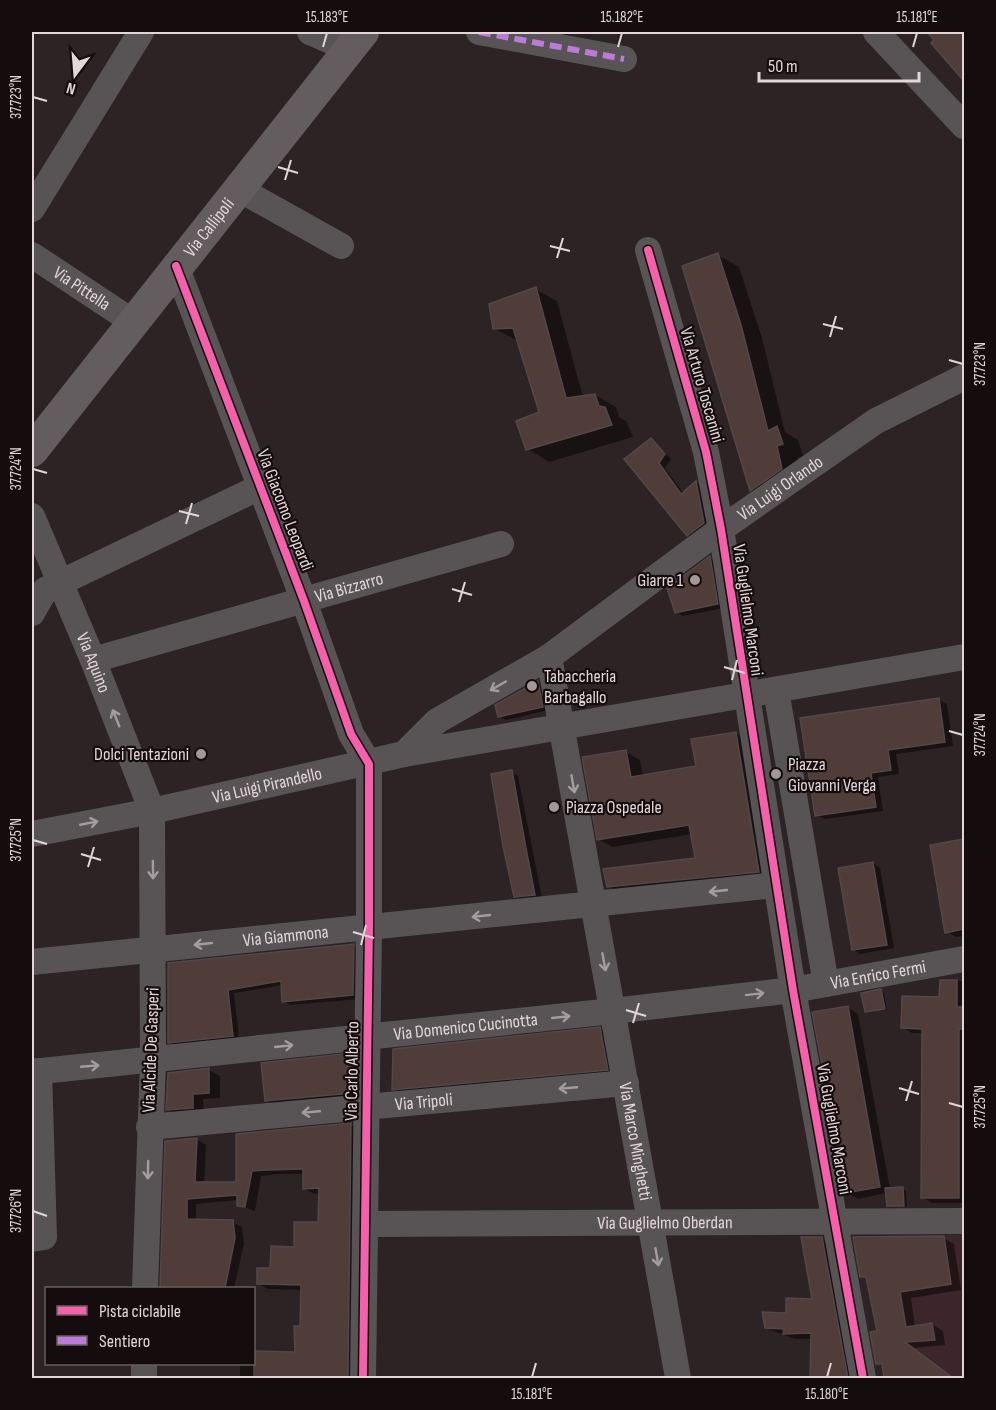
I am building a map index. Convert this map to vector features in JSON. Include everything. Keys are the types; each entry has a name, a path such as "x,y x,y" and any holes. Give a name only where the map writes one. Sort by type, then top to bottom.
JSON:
{"main road":[{"name":"Via Callipoli","path":"32,451 355,40"}],"street":[{"path":"32,209 141,32"},
{"path":"310,32 355,40"},
{"path":"479,32 624,59"},
{"path":"876,32 964,126"},
{"path":"237,188 341,246"},
{"name":"Via Arturo Toscanini","path":"648,250 706,452 721,529"},
{"name":"Via Pittella","path":"32,255 133,322"},
{"name":"Via Giacomo Leopardi","path":"176,266 304,601 351,734 369,764"},
{"name":"Via Luigi Orlando","path":"404,754 437,721 549,657 721,529 876,421 964,377"},
{"path":"32,613 45,590 260,487"},
{"name":"Via Aquino","path":"32,516 93,660 152,811"},
{"name":"Via Guglielmo Marconi","path":"721,529 793,990 863,1378"},
{"name":"Via Bizzarro","path":"93,660 501,544"},
{"name":"Via Marco Minghetti","path":"549,657 568,726 594,904 678,1378"},
{"name":"Via Luigi Pirandello","path":"32,834 152,811 369,764 404,754 964,657"},
{"path":"776,690 826,984"},
{"name":"Via Carlo Alberto","path":"363,1378 369,764"},
{"name":"Via Alcide De Gasperi","path":"145,1287 153,1060 152,811"},
{"path":"594,904 776,885"},
{"name":"Via Giammona","path":"32,962 594,904"},
{"name":"Via Enrico Fermi","path":"793,990 964,959"},
{"name":"Via Domenico Cucinotta","path":"35,1072 793,990"},
{"path":"32,1239 44,1237 36,1137 35,1072"},
{"name":"Via Tripoli","path":"149,1126 626,1083"},
{"name":"Via Guglielmo Oberdan","path":"365,1224 964,1221"}],"shaded area":[{"path":"964,1235 964,1378 884,1378 882,1364 874,1365 868,1333 877,1331 867,1277 861,1277 854,1236"}],"building":[{"path":"927,32 964,32 964,81 931,43 934,40"},
{"path":"718,253 741,325 768,431 777,426 783,444 777,446 782,469 750,491 682,266"},
{"path":"536,287 566,398 595,394 599,406 605,407 612,425 526,450 516,421 539,412 513,328 493,329 489,304"},
{"path":"651,438 665,454 659,463 681,494 696,481 704,523 687,536 624,459"},
{"path":"710,556 718,604 675,613 667,588"},
{"name":"Tabaccheria Barbagallo","path":"538,681 543,707 498,717 495,705"},
{"path":"939,698 945,742 888,750 891,770 871,773 876,807 815,816 800,718"},
{"path":"736,732 759,872 607,887 603,869 695,858 689,825 597,840 582,757 626,750 631,777 696,766 691,739"},
{"path":"512,770 535,895 514,897 503,846 491,774"},
{"path":"964,839 964,929 945,933 930,845"},
{"path":"873,862 887,945 852,950 838,868"},
{"path":"354,944 353,995 282,1002 281,981 228,990 233,1036 168,1043 168,963"},
{"path":"940,980 957,980 957,1007 964,1007 964,1029 959,1029 959,1198 921,1198 922,1029 901,1028 902,996 939,997"},
{"path":"881,989 885,1009 865,1012 861,993"},
{"path":"848,1006 880,1187 846,1193 812,1012"},
{"path":"600,1027 608,1070 392,1090 393,1049"},
{"path":"352,1053 352,1093 265,1101 261,1063"},
{"path":"209,1068 209,1093 193,1094 193,1108 166,1110 168,1073"},
{"path":"351,1123 348,1378 254,1378 255,1351 295,1352 294,1326 300,1326 301,1285 257,1284 257,1268 270,1268 271,1246 294,1247 294,1222 318,1222 319,1188 303,1189 303,1169 252,1171 245,1207 237,1206 237,1195 187,1199 187,1219 233,1220 235,1238 225,1287 160,1287 165,1141 197,1138 195,1182 236,1182 236,1134"},
{"path":"903,1187 904,1206 887,1206 885,1188"},
{"path":"944,1236 951,1284 900,1292 906,1327 932,1323 935,1340 905,1342 953,1378 884,1378 882,1364 876,1364 870,1332 877,1331 866,1277 860,1277 853,1237"},
{"path":"801,1237 822,1237 848,1378 810,1378 811,1333 783,1334 784,1329 765,1328 762,1312 786,1313 786,1298 812,1299"}],"marked path":[{"path":"479,32 624,59"}],"cycle path":[{"path":"648,250 706,452 721,529 793,990 863,1378"},
{"path":"176,266 304,601 351,734 369,764 363,1378"}],"place":[{"name":"Giarre 1","path":"695,580"},
{"name":"Tabaccheria Barbagallo","path":"532,686"},
{"name":"Dolci Tentazioni","path":"201,754"},
{"name":"Piazza Giovanni Verga","path":"776,774"},
{"name":"Piazza Ospedale","path":"554,807"}]}
